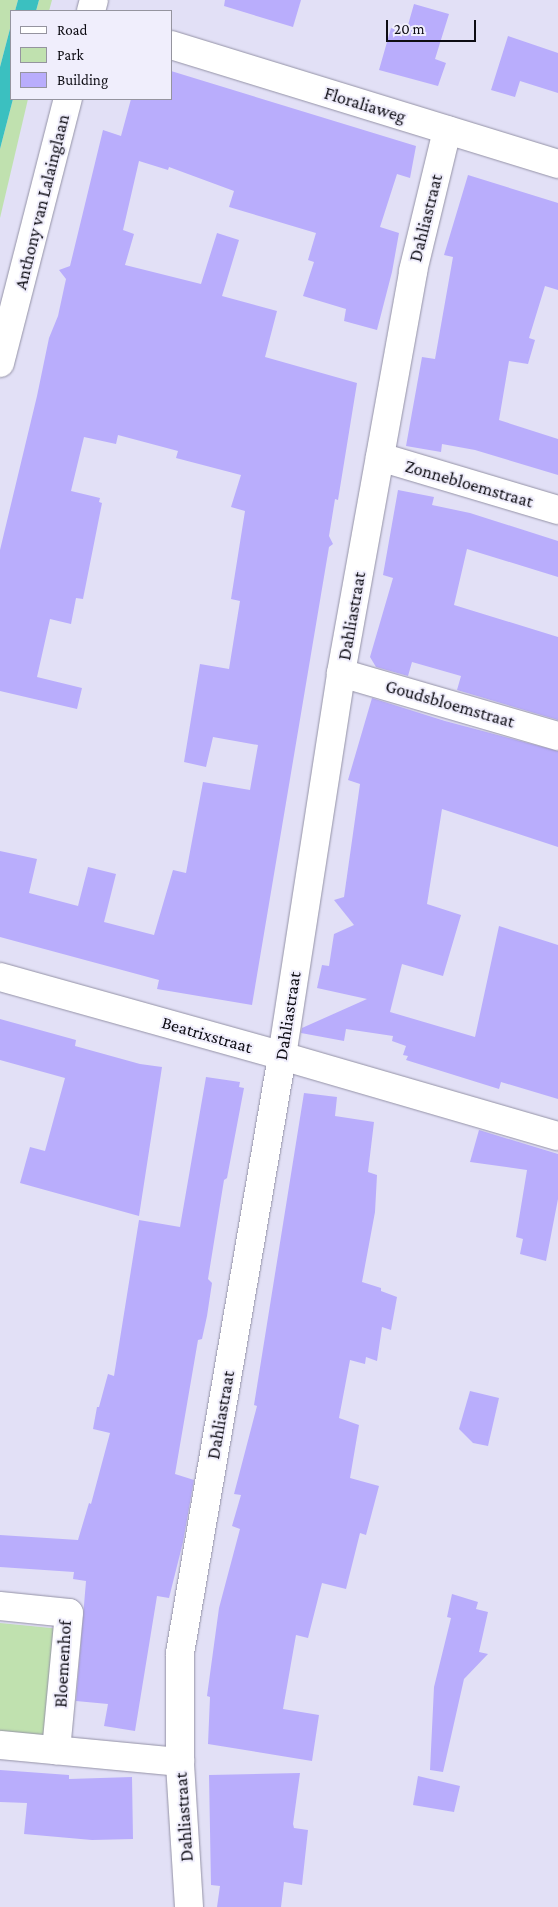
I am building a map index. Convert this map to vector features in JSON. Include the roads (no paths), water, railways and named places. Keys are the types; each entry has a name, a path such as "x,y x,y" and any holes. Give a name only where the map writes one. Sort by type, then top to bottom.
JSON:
{"street":[{"name":"Floraliaweg","path":"172,45 558,164"},
{"name":"Anthony van Lalainglaan","path":"0,363 68,100"},
{"name":"Dahliastraat","path":"189,1907 180,1762 180,1653 282,1056 341,673 413,271 447,130"},
{"name":"Zonnebloemstraat","path":"380,458 558,510"},
{"name":"Goudsbloemstraat","path":"341,673 558,736"},
{"name":"Beatrixstraat","path":"0,977 558,1136"},
{"name":"Bloemenhof","path":"0,1606 69,1613 56,1750"},
{"path":"0,1745 180,1762"}]}
